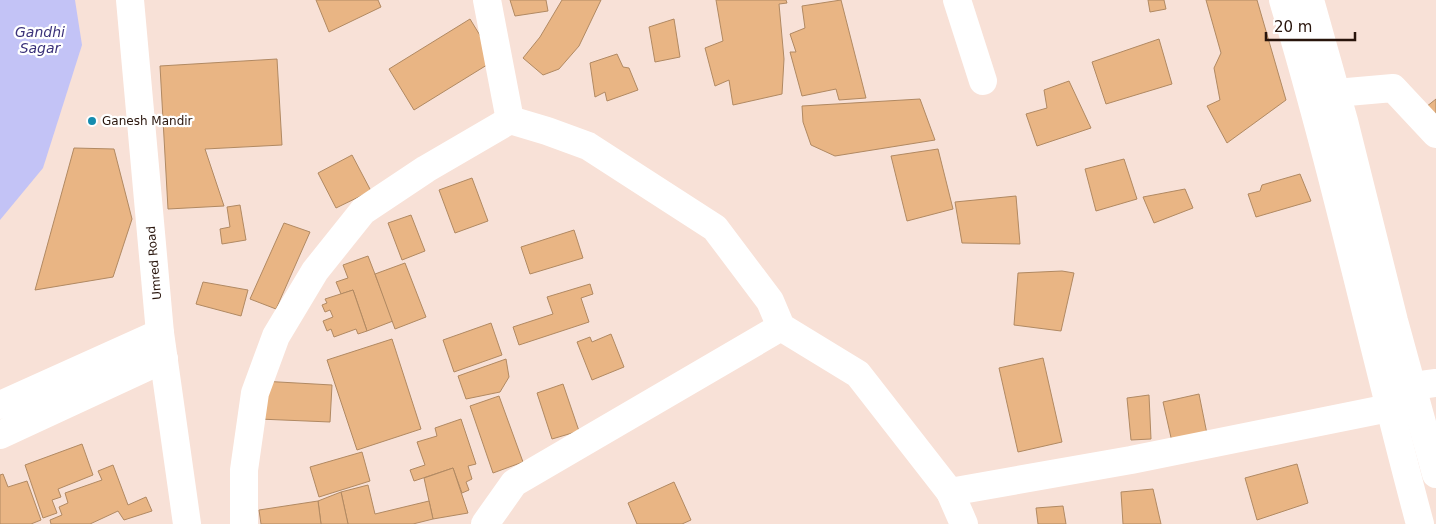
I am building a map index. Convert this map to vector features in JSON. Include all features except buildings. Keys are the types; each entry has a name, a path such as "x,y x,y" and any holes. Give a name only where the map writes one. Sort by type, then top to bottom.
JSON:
{"street":[{"name":"Umred Road","path":"130,0 162,346 187,524"},
{"path":"487,0 510,120"},
{"path":"957,0 983,81"},
{"path":"1283,0 1326,154 1420,524"},
{"path":"1310,0 1336,93 1394,321 1425,384 1436,474"},
{"path":"1336,93 1393,88 1436,134"},
{"path":"244,524 244,470 255,393 276,336 316,271 363,211 426,169 510,120 588,146 715,228 770,301 781,327 858,374 950,492 964,524"},
{"path":"485,524 514,484 781,327"},
{"path":"0,405 162,346"},
{"path":"0,435 162,346"},
{"path":"950,492 1130,460 1389,408"}],"water":[{"name":"Gandhi Sagar","path":"0,0 75,0 82,45 43,168 0,220"}],"place":[{"name":"Ganesh Mandir","path":"92,121"}]}
